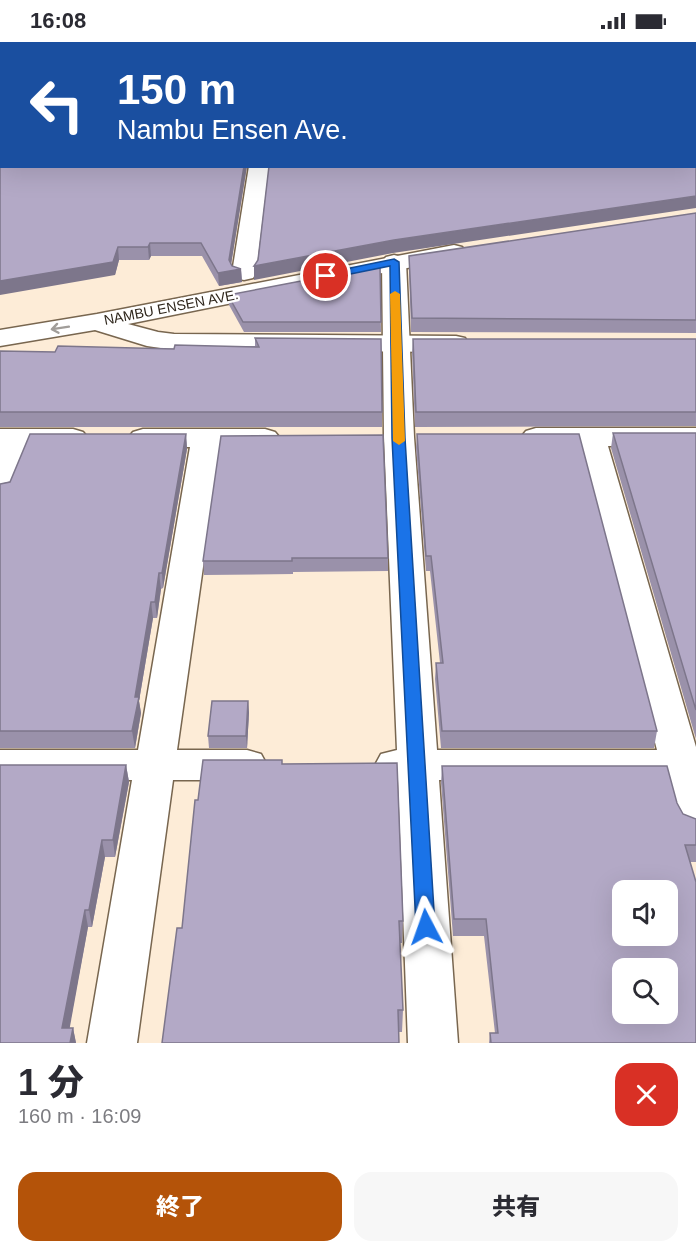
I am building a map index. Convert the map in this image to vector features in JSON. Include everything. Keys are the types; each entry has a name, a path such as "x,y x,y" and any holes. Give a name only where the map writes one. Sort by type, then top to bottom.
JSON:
{"street":[{"path":"244,273 259,168"},
{"name":"NAMBU ENSEN AVE.","path":"0,338 97,322 394,262 466,242 244,273 57,306"},
{"path":"394,262 398,438 433,1043"},
{"path":"97,322 156,340 174,342 476,344"},
{"path":"512,437 696,437"},
{"path":"591,437 689,765 696,819"},
{"path":"0,489 10,438 297,438"},
{"path":"112,1043 206,438"},
{"path":"0,765 285,765"},
{"path":"356,765 689,765"}],"building":[{"path":"0,168 244,168 229,260 232,266 241,269 218,273 201,243 150,243 148,247 118,247 113,262 0,281"},
{"path":"269,168 696,168 696,196 394,240 254,266 258,260"},
{"path":"696,213 696,320 412,318 409,256"},
{"path":"380,266 381,322 243,322 228,295"},
{"path":"255,338 381,339 382,412 0,412 0,351 55,352 58,346 174,349 175,345 259,347"},
{"path":"413,339 696,339 696,412 416,412"},
{"path":"613,433 696,433 696,710"},
{"path":"30,434 186,434 162,573 159,573 155,602 151,602 135,697 139,697 132,731 0,731 0,484 10,482"},
{"path":"417,434 579,434 657,731 442,731 436,663 443,663 431,556 426,556"},
{"path":"383,435 388,558 203,561 221,436"},
{"path":"212,701 248,701 246,736 208,736"},
{"path":"203,760 282,760 282,764 397,763 403,921 399,921 403,1010 398,1010 399,1043 162,1043 177,928 182,928 195,800 198,800"},
{"path":"0,765 126,765 113,840 102,840 89,910 85,910 62,1028 73,1028 70,1043 0,1043"},
{"path":"442,766 667,766 677,803 683,814 696,819 696,845 685,845 696,882 696,1043 491,1043 490,1033 498,1033 486,919 454,919"}],"slow traffic":[{"path":"395,294 399,441"}],"route":[{"path":"326,276 394,262 399,438 426,927"}]}
